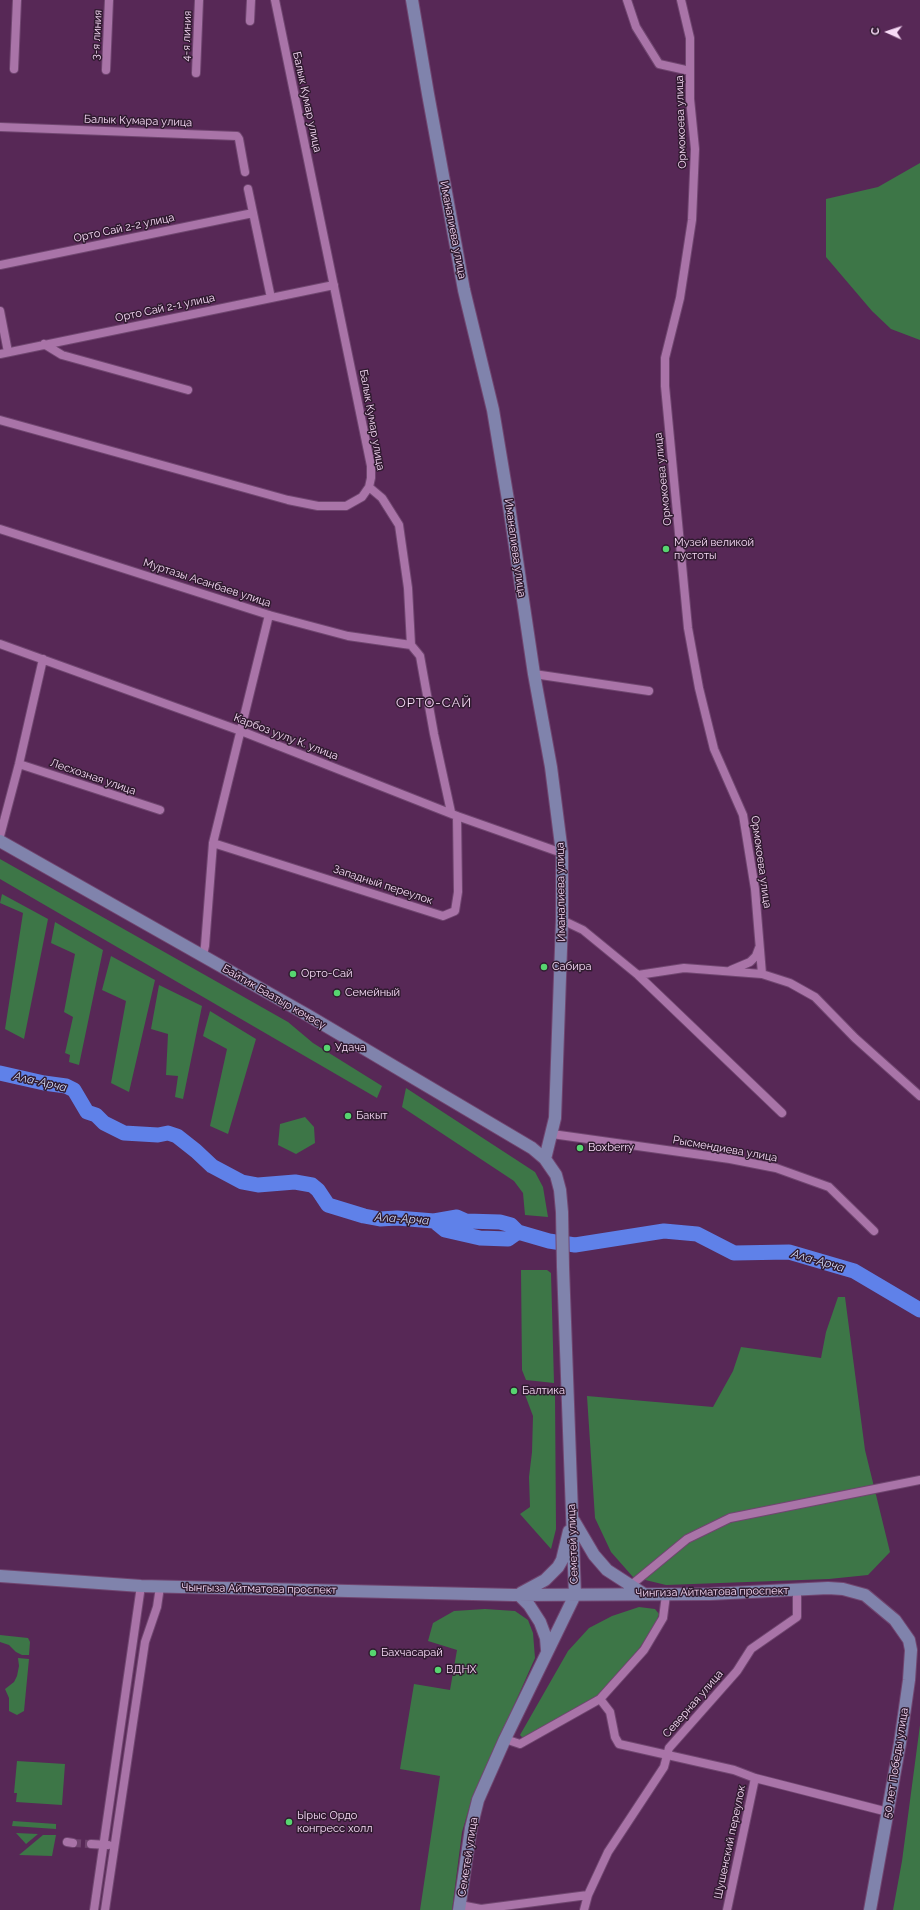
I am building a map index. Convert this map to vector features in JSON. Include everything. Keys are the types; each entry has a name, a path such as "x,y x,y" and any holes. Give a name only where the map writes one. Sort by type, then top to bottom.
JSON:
{"main road":[{"name":"Иманалиева улица","path":"412,0 429,102 464,290 493,410 510,506 534,674 552,767 562,853 562,920 556,1102 552,1134 545,1159"},
{"name":"Байтик Баатыр көчөсү","path":"0,841 203,955 525,1144 545,1159"},
{"name":"Семетей улица","path":"460,1908 474,1816 488,1775 547,1650 575,1595 562,1212 560,1190 556,1175 545,1159"},
{"path":"573,1518 599,1562 614,1576 644,1594"},
{"path":"547,1650 546,1638 540,1622 529,1605 518,1595 545,1580 558,1567 562,1560 573,1518"},
{"name":"Чынгыза Айтматова проспект","path":"0,1576 160,1587 518,1595"},
{"name":"Чингиза Айтматова проспект","path":"518,1595 666,1594 828,1588 854,1591 865,1595 873,1600 895,1620"},
{"name":"50 лет Победы улица","path":"870,1910 888,1812 911,1661 909,1640 895,1620"}],"street":[{"path":"14,69 18,0"},
{"name":"3-я линия","path":"106,70 109,0"},
{"name":"4-я линия","path":"196,73 199,0"},
{"path":"250,21 251,0"},
{"name":"Балык Кумар улица","path":"0,420 288,500 318,506 346,506 362,497 371,478 371,466 275,0"},
{"path":"627,0 636,27 659,64 690,71"},
{"name":"Ормокоева улица","path":"681,0 690,38 690,99 696,149 692,220 680,298 665,358 665,386 688,628 699,688 714,749 743,815 755,889 762,974"},
{"name":"Балык Кумара улица","path":"0,127 237,136 239,139 245,172"},
{"path":"248,189 271,298"},
{"name":"Орто Сай 2-2 улица","path":"0,265 253,213"},
{"name":"Орто Сай 2-1 улица","path":"4,353 334,285"},
{"path":"0,311 4,353"},
{"path":"44,344 62,355 188,390"},
{"path":"368,487 382,498 399,525 408,588 411,645 420,656 434,734 454,814"},
{"name":"Муртазы Асанбаев улица","path":"0,529 269,615 348,636 411,645"},
{"path":"203,955 213,843 269,615"},
{"name":"Карбоз уулу К. улица","path":"0,644 241,731 454,814 562,853"},
{"path":"0,836 19,764 43,659"},
{"path":"534,674 649,691"},
{"name":"Лесхозная улица","path":"19,764 160,810"},
{"name":"Западный переулок","path":"213,843 443,916 455,911 458,892 454,814"},
{"path":"562,920 583,930 638,975 782,1112"},
{"path":"728,971 750,962 756,956 759,948"},
{"path":"638,975 684,968 762,974 790,983 814,997 855,1038 920,1096"},
{"name":"Рысмендиева улица","path":"552,1134 730,1159 776,1168 828,1187 874,1231"},
{"path":"630,1586 687,1540 730,1518 920,1480"},
{"path":"94,1910 105,1845 141,1586"},
{"path":"105,1910 145,1642 157,1607 160,1587"},
{"name":"Северная улица","path":"584,1910 588,1895 608,1852 664,1767 669,1748 737,1671 751,1649 797,1617 796,1590"},
{"path":"505,1739 520,1744 600,1699 644,1650 663,1618 666,1594"},
{"path":"134,1641 145,1642"},
{"path":"600,1699 610,1712 615,1737 619,1744 734,1770 755,1778 888,1812"},
{"name":"Шушенский переулок","path":"727,1910 755,1778"},
{"path":"91,1844 115,1845"},
{"path":"460,1908 481,1909 588,1895"}],"green space":[{"path":"920,163 920,340 891,329 872,311 826,257 826,199 878,187"},
{"path":"0,859 288,1022 313,1043 382,1086 377,1098 0,879"},
{"path":"2,894 48,919 24,1039 5,1029 23,913 0,903"},
{"path":"55,922 103,950 79,1065 69,1062 70,1055 65,1053 73,1017 64,1012 75,954 51,943"},
{"path":"111,956 155,980 129,1092 111,1083 126,1001 102,990"},
{"path":"159,985 202,1006 183,1099 175,1097 178,1076 166,1075 168,1034 151,1029"},
{"path":"210,1011 256,1039 228,1134 210,1126 227,1049 203,1036"},
{"path":"406,1088 535,1172 543,1187 548,1217 525,1215 523,1193 514,1181 402,1107"},
{"path":"305,1117 314,1127 315,1143 296,1154 278,1145 280,1124"},
{"path":"521,1270 547,1270 551,1273 554,1383 526,1380 522,1370"},
{"path":"838,1297 845,1297 865,1450 890,1552 868,1575 829,1579 666,1585 633,1577 611,1552 595,1518 587,1396 713,1407 733,1371 741,1347 821,1358 826,1332"},
{"path":"524,1392 555,1394 556,1529 551,1549 520,1514 530,1507 529,1477 532,1452 533,1416"},
{"path":"639,1607 655,1609 659,1614 655,1625 630,1662 599,1695 523,1738 520,1735 568,1651 589,1628 612,1616"},
{"path":"485,1609 515,1611 528,1620 533,1633 535,1658 471,1802 462,1832 452,1910 420,1910 440,1776 400,1769 414,1684 450,1690 457,1650 428,1641 433,1623 454,1611"},
{"path":"0,1635 28,1638 30,1642 29,1655 22,1655 16,1652 9,1645 0,1642"},
{"path":"18,1658 29,1659 24,1711 17,1715 9,1711 9,1698 5,1689 14,1682 17,1676 19,1666"},
{"path":"920,1725 920,1910 893,1910 902,1861"},
{"path":"17,1761 65,1764 62,1805 16,1802 17,1793 14,1793"},
{"path":"13,1821 56,1824 56,1829 12,1826"},
{"path":"16,1833 38,1834 26,1844"},
{"path":"43,1835 56,1835 52,1856 19,1855"}],"waterway":[{"name":"Ала-Арча","path":"0,1073 44,1083 66,1086 74,1090 87,1112 96,1115 104,1123 124,1133 158,1135 168,1133 177,1136 212,1166 242,1182 258,1185 295,1182 312,1185 318,1190 328,1205 364,1216 380,1219 397,1218 434,1221 445,1230 480,1238 508,1239 518,1232 549,1241 575,1245 664,1231 697,1234 734,1253 789,1252 854,1271 920,1310"},
{"path":"434,1221 457,1217 466,1221 500,1222 511,1225 518,1232"}],"tunnel":[{"path":"73,1843 91,1844"}],"place":[{"name":"Музей великой пустоты","path":"666,549"},
{"name":"Сабира","path":"544,967"},
{"name":"Орто-Сай","path":"293,974"},
{"name":"Семейный","path":"337,993"},
{"name":"Удача","path":"327,1048"},
{"name":"Бакыт","path":"348,1116"},
{"name":"Boxberry","path":"580,1148"},
{"name":"Балтика","path":"514,1391"},
{"name":"Бахчасарай","path":"373,1653"},
{"name":"ВДНХ","path":"438,1670"},
{"name":"Ырыс Ордо конгресс холл","path":"289,1822"}],"district":[{"name":"ОРТО-САЙ","path":"434,703"}]}
